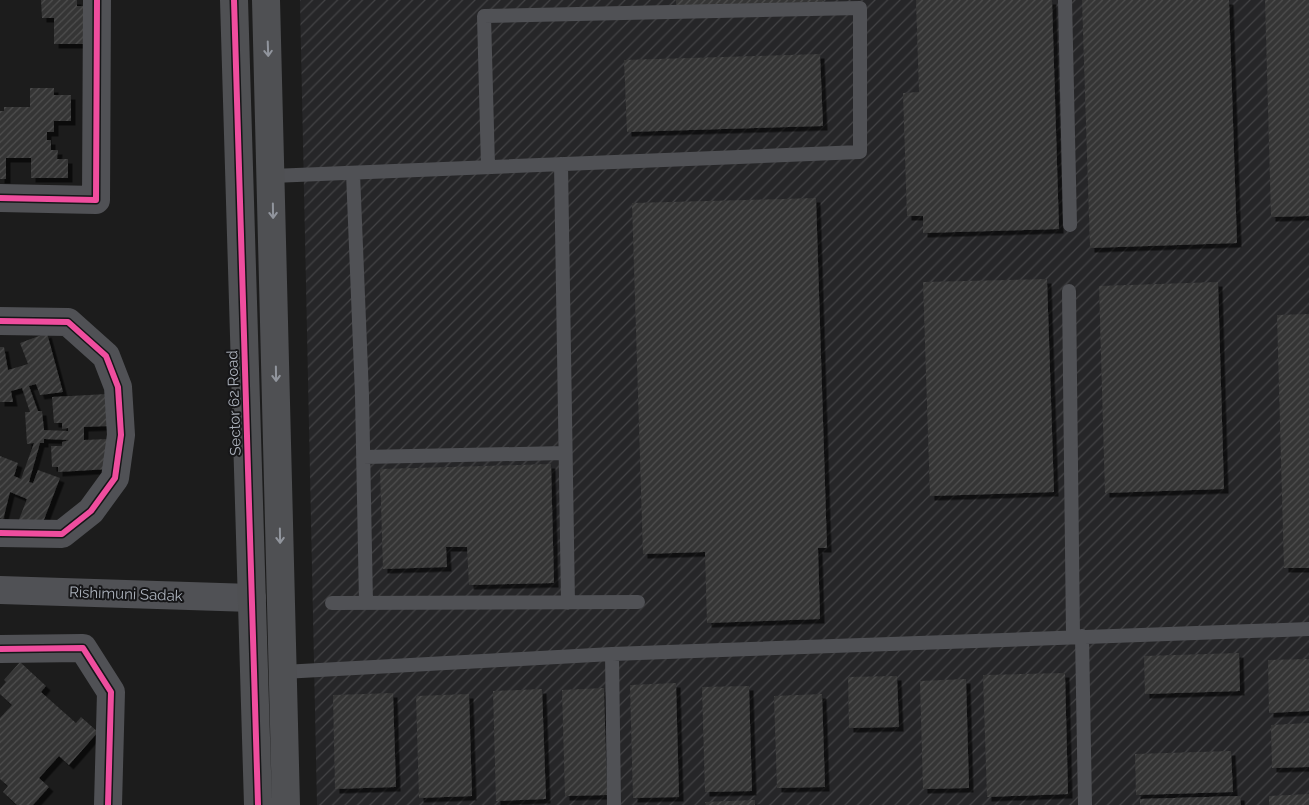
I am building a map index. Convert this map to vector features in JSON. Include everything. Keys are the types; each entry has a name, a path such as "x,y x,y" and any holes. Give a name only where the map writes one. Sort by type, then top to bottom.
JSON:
{"street":[{"path":"0,198 96,200 97,0"},
{"name":"Sector 62 Road","path":"234,0 258,805"},
{"path":"266,0 272,176 286,805"},
{"path":"243,298 274,296"},
{"path":"0,321 68,322 106,356 118,387 122,434 115,478 91,512 62,534 0,533"},
{"name":"Rishimuni Sadak","path":"0,590 252,598"},
{"path":"0,649 82,648 111,692 108,805"}],"lane":[{"path":"1065,0 1070,225"},
{"path":"272,176 860,152 860,8 484,16 488,167"},
{"path":"561,164 568,603"},
{"path":"353,173 366,603"},
{"path":"1068,291 1085,805"},
{"path":"363,457 566,454"},
{"path":"332,603 638,602"},
{"path":"283,672 612,654 1309,629"},
{"path":"612,654 614,805"}],"shaded area":[{"path":"300,0 1309,0 1309,805 317,805"}],"building":[{"path":"41,0 77,0 77,6 91,6 91,44 54,44 54,18 42,18"},
{"path":"676,0 823,0 823,2 676,6"},
{"path":"916,0 1052,0 1059,229 923,233 923,216 907,216 903,93 919,92"},
{"path":"1082,0 1229,0 1237,243 1090,248"},
{"path":"1265,0 1309,0 1309,216 1271,217"},
{"path":"820,54 823,126 627,132 624,60"},
{"path":"30,88 54,88 54,95 71,95 71,121 54,121 54,132 47,132 47,140 51,140 51,150 58,150 57,159 68,159 68,178 31,178 31,158 6,158 6,179 0,179 0,111 4,111 4,107 30,107"},
{"path":"816,198 827,548 818,548 820,619 707,623 705,552 643,554 632,203"},
{"path":"1047,279 1054,492 930,496 923,282"},
{"path":"1218,282 1224,489 1105,493 1099,286"},
{"path":"1309,314 1309,568 1284,568 1277,315"},
{"path":"47,333 63,392 40,395 36,384 29,386 38,411 42,411 44,430 68,431 68,428 62,429 62,423 54,423 52,397 107,394 109,426 84,427 84,440 108,439 110,469 58,472 58,467 52,467 51,446 62,446 62,442 69,440 44,439 44,443 40,443 29,482 33,483 38,470 60,478 40,530 18,522 27,499 10,492 3,520 0,518 0,456 18,463 14,476 21,479 34,443 27,444 25,412 30,412 22,388 11,391 13,402 0,402 0,347 4,347 8,370 28,364 20,343"},
{"path":"551,464 554,583 469,585 467,547 446,547 447,567 383,569 380,469"},
{"path":"1239,653 1240,691 1145,694 1144,656"},
{"path":"1309,659 1309,711 1269,713 1268,660"},
{"path":"20,662 46,686 41,692 76,723 81,717 98,732 69,765 59,756 39,778 49,787 33,805 17,805 3,792 8,786 0,779 0,718 12,705 0,694 0,689 6,682 4,680"},
{"path":"1065,673 1068,794 987,797 983,675"},
{"path":"897,676 899,727 849,728 848,677"},
{"path":"966,679 969,788 923,789 920,681"},
{"path":"676,683 679,797 633,798 630,685"},
{"path":"749,686 752,791 705,792 702,687"},
{"path":"604,688 607,795 565,796 562,690"},
{"path":"542,689 546,799 496,801 493,691"},
{"path":"393,693 396,787 335,789 333,695"},
{"path":"469,694 472,796 419,798 416,696"},
{"path":"822,694 825,787 777,788 774,696"},
{"path":"1309,723 1309,767 1272,768 1271,725"},
{"path":"1231,751 1233,792 1136,795 1135,754"},
{"path":"1309,794 1309,805 1269,805 1269,796"},
{"path":"1240,796 1241,805 1140,805 1140,799"},
{"path":"755,800 755,805 706,805 705,802"}],"cycle path":[{"path":"0,198 96,200 97,0"},
{"path":"234,0 258,805"},
{"path":"0,321 68,322 106,356 118,387 121,435 115,478 91,511 62,534 0,533"},
{"path":"0,649 83,648 111,692 108,805"}]}
